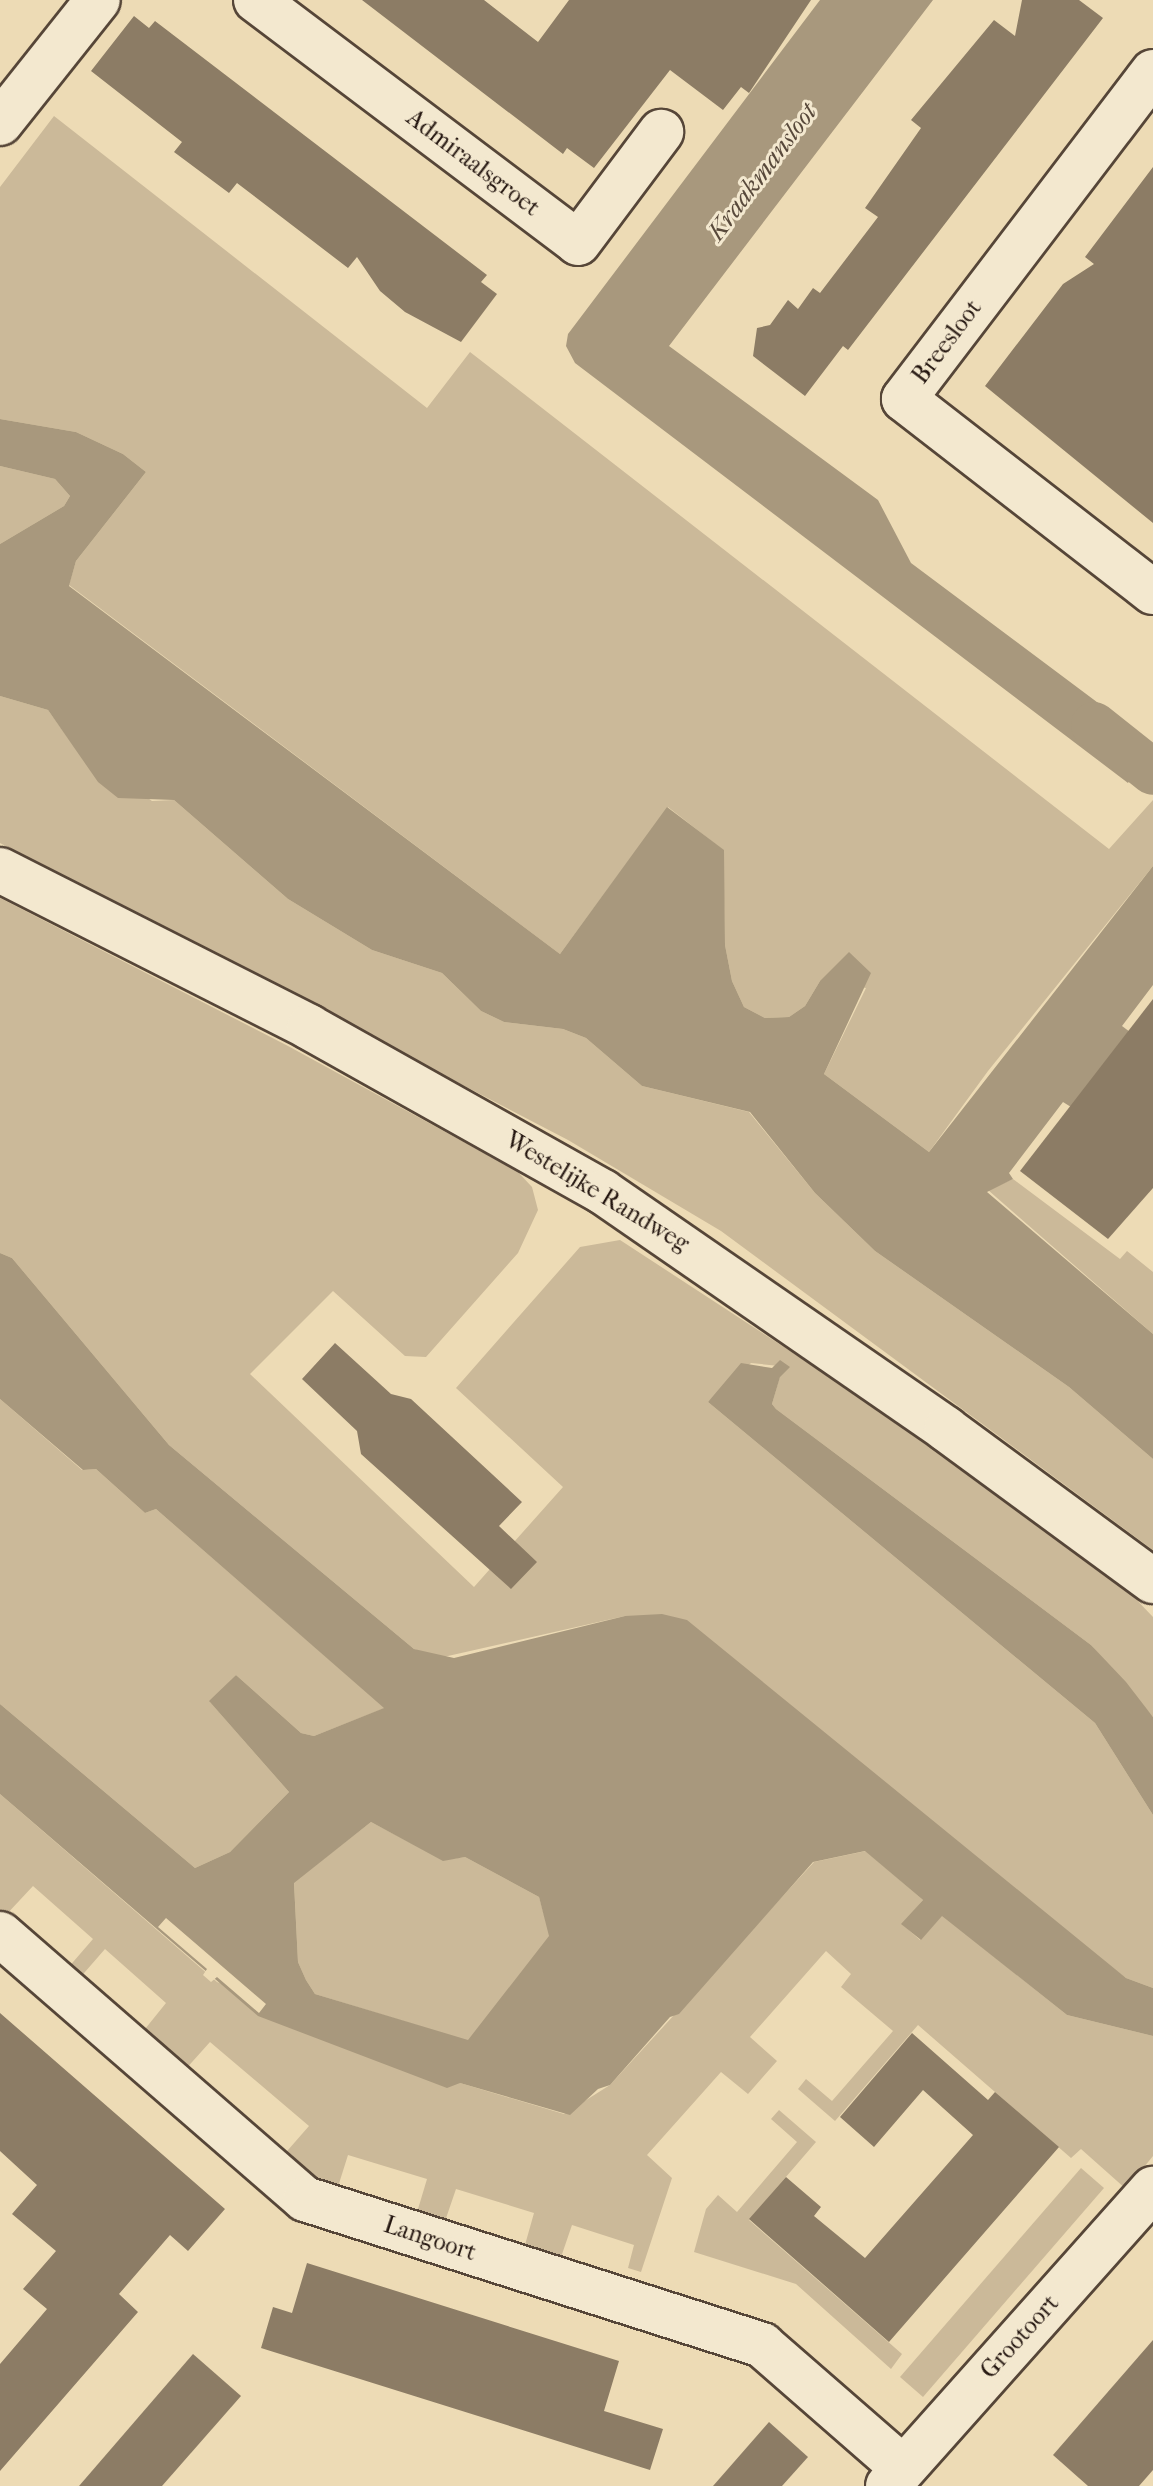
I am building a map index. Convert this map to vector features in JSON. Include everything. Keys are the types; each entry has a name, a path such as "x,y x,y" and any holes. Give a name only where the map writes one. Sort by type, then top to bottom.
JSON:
{"street":[{"path":"0,123 98,0"},
{"name":"Admiraalsgroet","path":"256,0 578,243 661,132"},
{"name":"Breesloot","path":"1153,72 904,399 1153,592"},
{"name":"Westelijke Randweg","path":"0,870 309,1027 603,1192 782,1313 1153,1581"},
{"name":"Langoort","path":"0,1934 305,2199 762,2345 896,2477"},
{"name":"Grootoort","path":"896,2477 1153,2189"}],"shaded area":[{"path":"54,116 427,408 470,352 1109,849 1153,800 1153,866 988,1071 929,1152 824,1074 866,988 820,981 805,1006 789,1017 765,1018 744,1007 732,981 725,945 723,850 668,807 560,954 69,585 76,561 146,472 123,454 76,432 0,419 0,187"},
{"path":"0,466 55,479 70,496 64,506 0,544"},
{"path":"0,696 48,710 73,745 152,801 174,800 288,899 372,950 442,973 481,1011 504,1022 563,1029 586,1038 642,1086 749,1112 815,1193 875,1251 1069,1387 1153,1459 1153,1550 721,1231 568,1140 0,843"},
{"path":"0,898 288,1046 517,1171 532,1187 538,1210 518,1253 426,1357 405,1356 333,1291 250,1374 474,1587 563,1487 456,1388 580,1247 620,1240 899,1422 1130,1593 1153,1617 1153,1717 1091,1645 776,1409 772,1404 780,1376 789,1367 751,1363 708,1402 1095,1723 1153,1815 1153,1988 1126,1978 625,1616 439,1658 414,1649 169,1445 12,1258 0,1253"},
{"path":"1013,1179 1120,1259 1127,1251 1153,1272 1153,1334 988,1190"},
{"path":"0,1399 82,1470 96,1469 145,1513 156,1509 385,1708 314,1736 301,1733 236,1675 210,1702 289,1792 230,1852 195,1868 0,1704"},
{"path":"0,1794 217,1982 460,2083 564,2114 610,2085 814,1862 866,1851 923,1900 902,1924 920,1940 942,1915 1067,2015 1153,2036 1153,2156 1126,2189 1081,2149 1071,2158 918,2025 835,2121 798,2089 806,2079 832,2101 893,2031 841,1987 851,1974 826,1951 750,2037 777,2061 748,2094 721,2072 647,2155 672,2178 641,2272 628,2268 634,2245 572,2225 559,2263 523,2252 534,2213 456,2189 443,2227 415,2219 427,2179 348,2155 336,2193 281,2158 309,2126 210,2042 184,2071 141,2034 166,2003 105,1949 78,1980 67,1969 93,1939 33,1886 5,1916 0,1912"},
{"path":"371,1822 443,1860 465,1857 539,1897 550,1936 468,2041 315,1994 298,1962 294,1882"},
{"path":"779,2110 816,2142 749,2220 902,2354 891,2369 796,2284 694,2252 706,2209 718,2195 737,2212 797,2142 771,2119"},
{"path":"1081,2168 1104,2188 923,2397 900,2377"}],"water":[{"name":"Kraakmansloot","path":"820,0 933,0 669,346 878,500 911,563 1153,744 1128,783 575,363 566,346 568,334"},
{"path":"0,419 76,432 123,454 146,472 76,561 69,586 560,954 667,807 724,850 725,945 732,981 744,1007 765,1018 789,1017 805,1006 820,981 849,952 871,973 824,1074 929,1152 1153,866 1153,985 1122,1026 1130,1032 1071,1107 1063,1102 1009,1173 1013,1179 987,1192 1153,1334 1153,1459 1069,1387 875,1251 815,1193 750,1112 642,1086 586,1038 563,1029 504,1022 481,1011 442,973 372,950 288,899 174,800 118,798 98,782 48,710 0,696 0,544 64,506 70,496 55,479 0,466"},
{"path":"0,1253 12,1258 169,1445 414,1649 454,1658 625,1616 662,1614 687,1620 1126,1978 1153,1988 1153,2036 1067,2015 942,1916 921,1940 901,1924 923,1900 865,1851 813,1862 679,2014 670,2017 610,2085 598,2089 570,2115 460,2083 447,2088 258,2016 0,1794 0,1704 195,1868 230,1852 289,1792 209,1701 236,1675 301,1733 314,1736 384,1708 156,1509 145,1513 96,1469 83,1470 0,1399","holes":["371,1822 443,1861 465,1857 539,1897 549,1936 468,2040 315,1994 298,1962 294,1883"]},
{"path":"780,1360 790,1367 780,1377 772,1404 776,1409 1091,1645 1126,1682 1153,1717 1153,1815 1095,1723 708,1402 741,1363 772,1368"}],"pier":[{"path":"166,1918 266,2004 259,2013 217,1977 211,1982 203,1975 207,1969 158,1927"}],"building":[{"path":"362,0 484,0 538,42 569,0 811,0 749,93 741,87 723,110 670,70 594,168 567,148 563,154"},
{"path":"1022,0 1079,0 1103,18 848,350 843,346 805,396 753,356 757,328 770,325 788,300 798,309 813,288 820,293 878,217 865,208 921,128 911,120 994,20 1015,36"},
{"path":"134,16 149,28 155,21 487,275 481,282 497,294 461,342 405,312 380,291 357,257 348,268 237,183 229,193 174,152 182,142 91,71"},
{"path":"1153,167 1153,523 985,386 1063,284 1094,264 1085,257"},
{"path":"1153,999 1153,1188 1108,1239 1020,1171"},
{"path":"335,1343 391,1394 411,1399 522,1502 499,1526 537,1562 511,1589 361,1454 357,1431 302,1379"},
{"path":"0,2013 225,2209 188,2251 170,2235 119,2294 138,2312 0,2471 0,2364 47,2309 23,2289 56,2251 12,2214 37,2185 0,2151"},
{"path":"912,2033 988,2100 995,2092 1059,2147 889,2342 749,2219 786,2177 821,2207 814,2216 865,2258 973,2135 923,2090 874,2147 840,2117"},
{"path":"307,2263 619,2361 604,2411 663,2429 650,2470 261,2348 273,2307 292,2313"},
{"path":"1153,2340 1153,2470 1139,2486 1088,2486 1053,2455"},
{"path":"193,2354 241,2396 162,2486 79,2486"},
{"path":"769,2422 808,2457 782,2486 713,2486"}],"waterway":[{"path":"1094,725 1153,772"}]}
